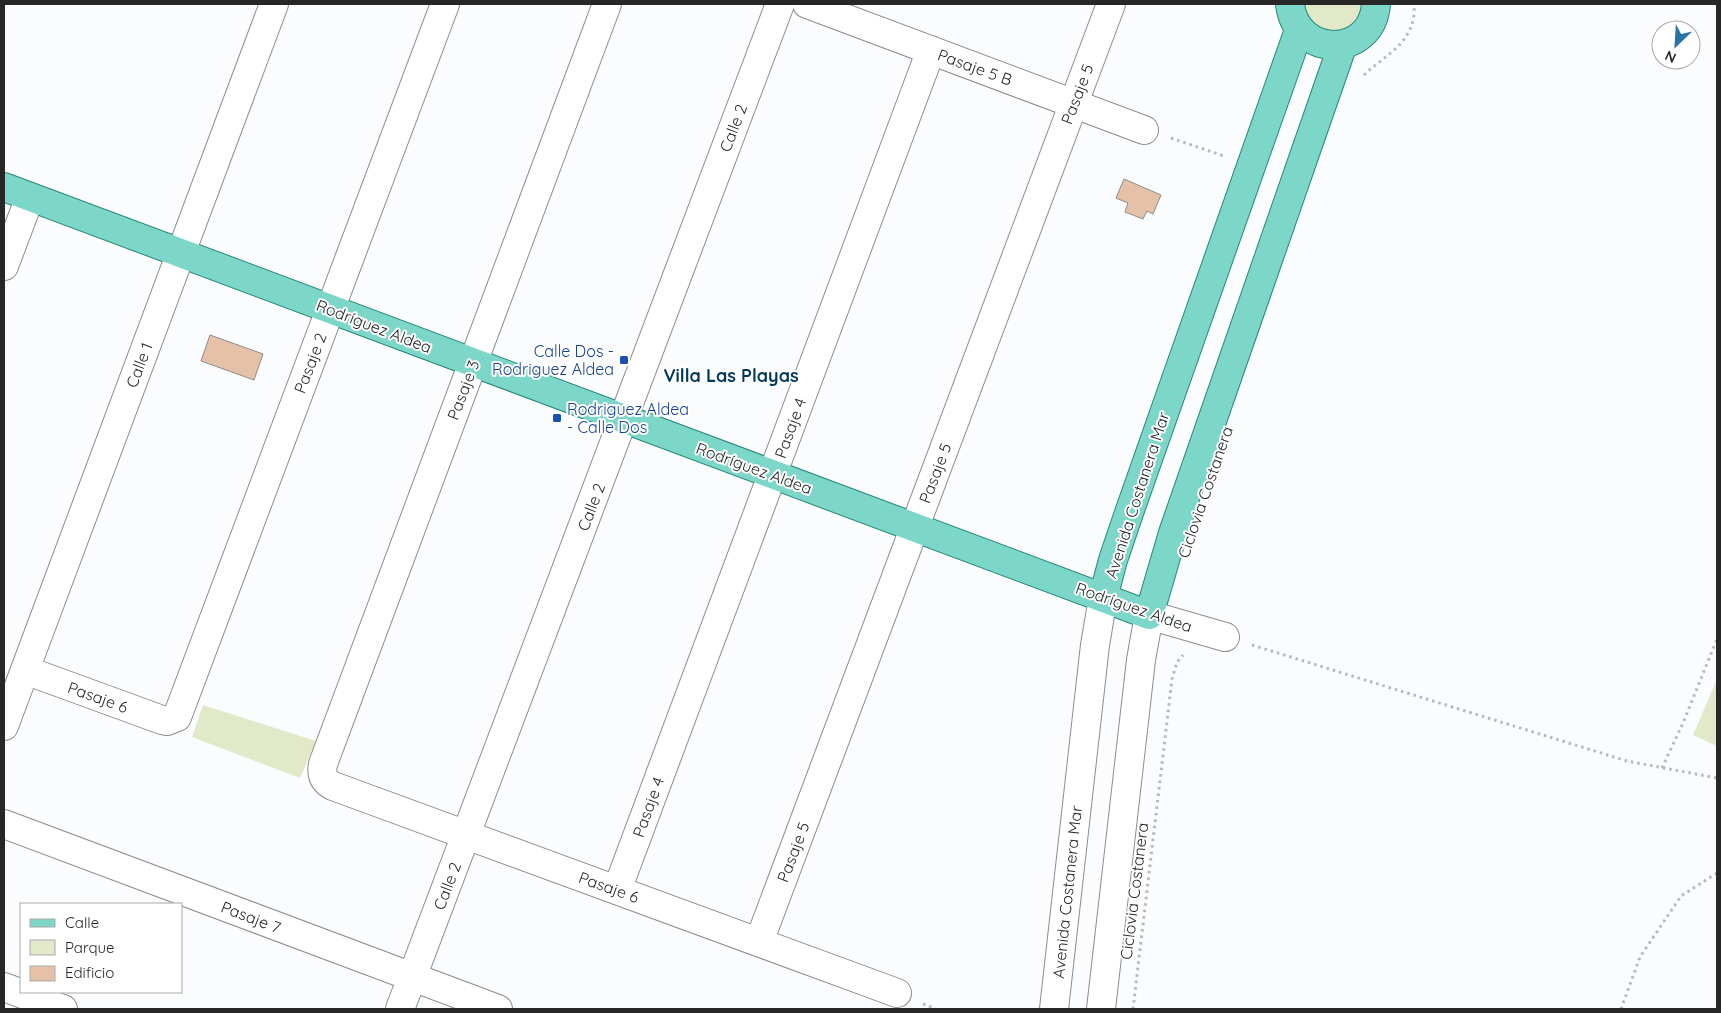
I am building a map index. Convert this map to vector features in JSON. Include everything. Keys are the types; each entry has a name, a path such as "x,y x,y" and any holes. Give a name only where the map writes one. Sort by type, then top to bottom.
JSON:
{"main road":[{"path":"1290,4 1294,22 1299,30 1308,38 1319,43 1331,45 1343,44 1354,40 1364,33 1371,23 1376,4"},
{"name":"Avenida Costanera Mar","path":"1104,598 1130,510 1299,30"},
{"path":"1149,615 1173,533 1343,44"},
{"name":"Rodríguez Aldea","path":"4,187 1149,615"}],"street":[{"name":"Calle 1","path":"4,726 274,4"},
{"name":"Pasaje 2","path":"172,720 179,712 445,4"},
{"name":"Pasaje 3","path":"323,778 323,764 607,4"},
{"name":"Calle 2","path":"400,1009 780,4"},
{"name":"Pasaje 5 B","path":"807,4 1144,130"},
{"name":"Pasaje 5","path":"759,942 1111,4"},
{"name":"Pasaje 4","path":"617,890 931,50"},
{"path":"4,266 30,197"},
{"name":"Avenida Costanera Mar","path":"1054,1009 1095,645 1104,598"},
{"name":"Rodríguez Aldea","path":"1149,615 1225,637"},
{"path":"1102,1009 1140,660 1149,615"},
{"name":"Pasaje 6","path":"25,670 162,720 172,720"},
{"name":"Pasaje 6","path":"323,778 333,786 897,993"},
{"name":"Pasaje 7","path":"4,824 498,1009"},
{"path":"4,987 20,993"},
{"path":"20,993 63,1009"}],"path":[{"path":"1364,75 1373,65 1387,57 1404,40 1415,10 1414,4"},
{"path":"1144,130 1226,157 1239,136 1260,143"},
{"name":"Ciclovia Costanera","path":"1132,1009 1172,679 1177,662 1183,655 1193,651 1197,629"},
{"path":"1225,637 1627,761 1717,778"},
{"path":"1662,768 1683,723 1717,639"},
{"path":"1621,1009 1640,957 1681,896 1717,873"}],"green space":[{"path":"1302,4 1363,4 1360,16 1354,24 1334,34 1309,23"},
{"path":"1717,679 1717,746 1693,735"},
{"path":"203,705 316,741 300,778 192,737"}],"building":[{"path":"1124,179 1161,195 1153,214 1147,211 1143,219 1125,212 1128,203 1116,198"},
{"path":"210,335 263,354 254,380 201,361"}],"place":[{"name":"Calle Dos - Rodriguez Aldea","path":"624,360"},
{"name":"Rodriguez Aldea - Calle Dos","path":"557,418"}],"district":[{"name":"Villa Las Playas","path":"731,375"}]}
